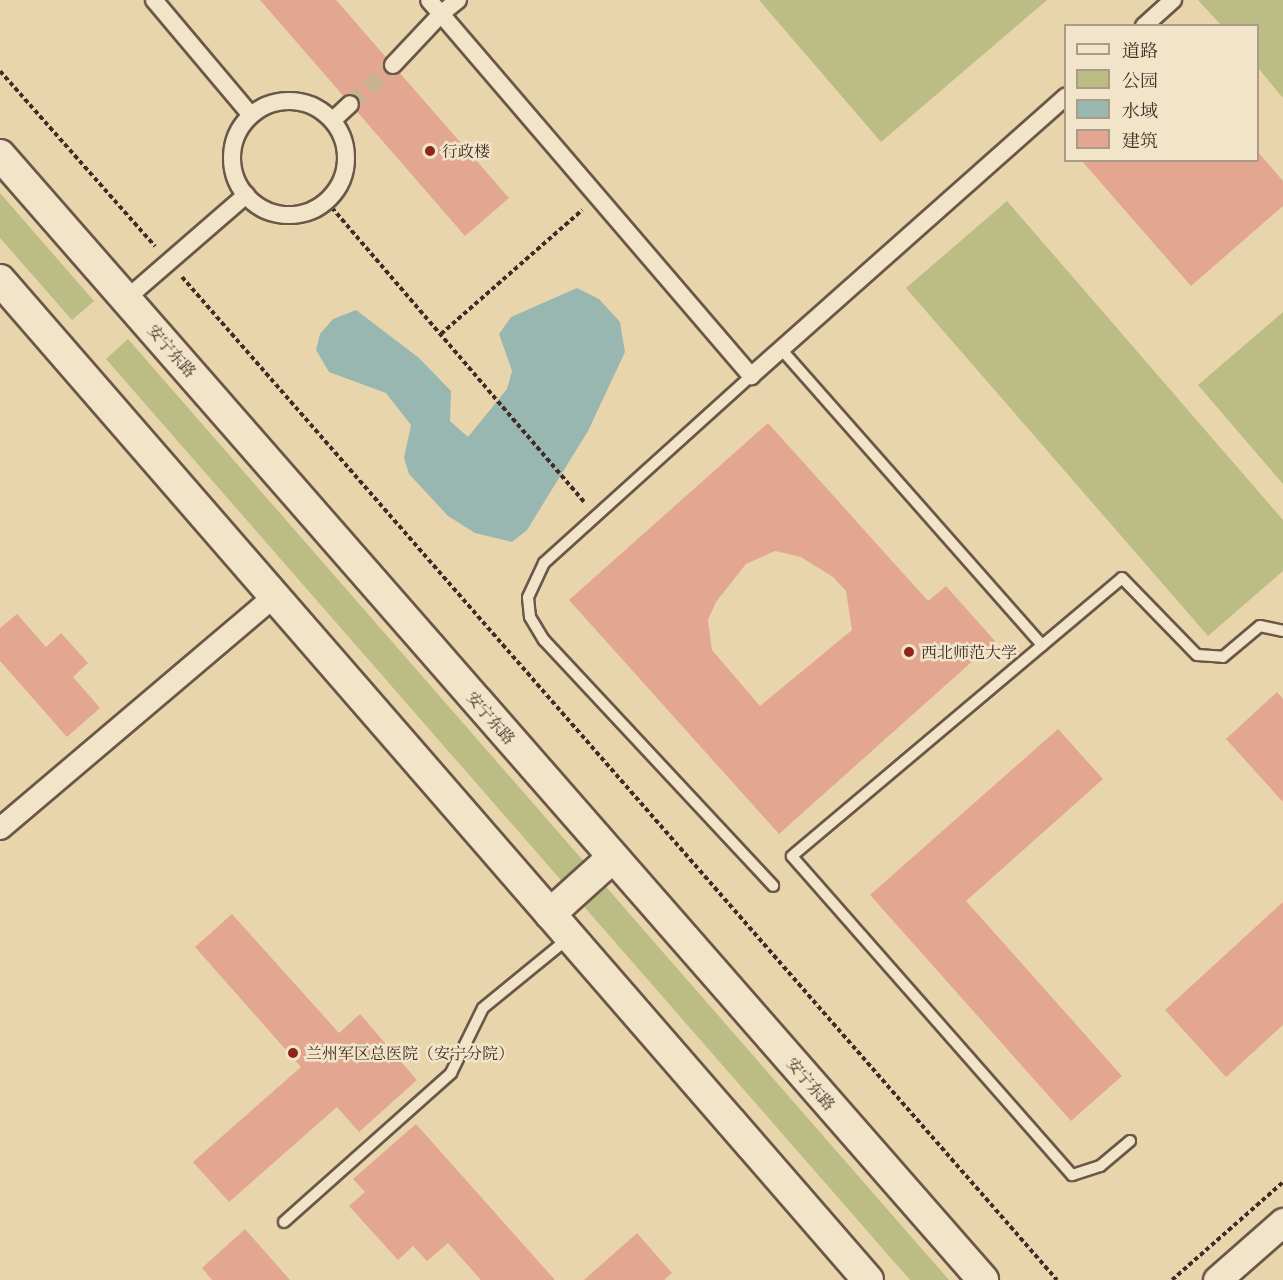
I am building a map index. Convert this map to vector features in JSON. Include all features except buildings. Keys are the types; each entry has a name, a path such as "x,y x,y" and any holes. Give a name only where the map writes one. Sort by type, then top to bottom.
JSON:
{"main road":[{"name":"安宁东路","path":"0,155 983,1280"},
{"path":"4,292 274,596 868,1280"},
{"path":"550,914 613,857"}],"street":[{"path":"154,0 251,115"},
{"path":"429,0 596,198 751,376 1064,97"},
{"path":"393,65 441,14 458,0"},
{"path":"1146,24 1173,0"},
{"path":"293,101 315,107 333,120 344,140 347,163 341,184 327,202 307,213 285,215 264,209 246,195 234,176 232,154 238,132 251,115 271,103 293,101"},
{"path":"333,120 350,104"},
{"path":"126,299 246,195"},
{"path":"0,828 274,596"},
{"path":"1216,1280 1283,1222"}],"lane":[{"path":"781,350 1042,645"},
{"path":"751,376 544,562 528,598 530,617 544,640 773,886"},
{"path":"1130,1141 1100,1166 1072,1175 792,856 1122,578 1197,656 1223,657 1260,626 1283,631"},
{"path":"284,1222 451,1073 483,1008 570,937"}],"path":[{"path":"0,72 169,262 1057,1280"},
{"path":"441,334 596,198"},
{"path":"327,202 596,516"},
{"path":"1172,1280 1283,1182"}],"green space":[{"path":"759,0 1047,0 881,142"},
{"path":"1198,0 1283,0 1283,98 1259,69 1259,24 1220,24"},
{"path":"0,193 94,301 72,320 0,238"},
{"path":"1007,201 1283,520 1283,571 1208,636 906,288"},
{"path":"1283,312 1283,484 1198,385"},
{"path":"128,339 949,1280 910,1280 106,359"}],"water":[{"path":"577,288 599,299 620,322 625,352 588,431 527,530 512,542 475,533 448,516 409,474 404,458 411,425 386,393 329,372 316,350 320,334 333,319 356,310 419,358 451,391 450,421 468,437 507,389 512,371 499,334 511,317"}],"tunnel":[{"path":"350,104 393,65"}],"place":[{"name":"行政楼","path":"430,151"},
{"name":"西北师范大学","path":"909,652"},
{"name":"兰州军区总医院（安宁分院）","path":"293,1053"}]}
